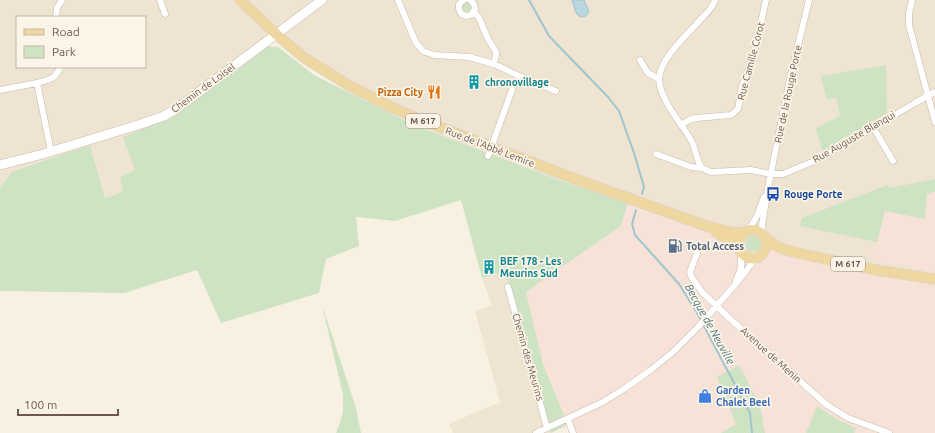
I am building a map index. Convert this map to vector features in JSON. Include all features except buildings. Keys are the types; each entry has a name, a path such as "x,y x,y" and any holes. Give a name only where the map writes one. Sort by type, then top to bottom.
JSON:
{"main road":[{"name":"Rue de l'Abbé Lemire","path":"240,0 278,32 320,61 373,92 490,148 588,178 630,198 709,227 736,233 756,230 777,246 789,251 875,270 935,280"},
{"name":"Rue de l'Abbé Lemire","path":"248,0 278,32"},
{"name":"Rue de l'Abbé Lemire","path":"709,227 740,249 748,257 778,254 867,275 935,286"},
{"path":"740,249 740,239 747,231"},
{"path":"759,256 766,246 764,236"}],"street":[{"path":"56,16 57,8 61,0"},
{"path":"160,0 165,14"},
{"name":"Chemin de Loisel","path":"0,165 138,125 169,113 322,0"},
{"path":"398,0 416,43 423,51 434,55 469,57 494,64 556,91"},
{"path":"464,0 459,6 460,13 464,16 468,16 474,12 475,6 470,0"},
{"path":"702,168 698,162 693,145 662,93 659,79 661,68 669,56 711,9 715,0"},
{"name":"Rue Camille Corot","path":"681,125 692,119 729,116 736,112 739,106 742,86 753,58 766,0"},
{"name":"Rue de la Rouge Porte","path":"764,236 762,224 768,188 790,78 809,0"},
{"path":"912,0 909,12 909,25 935,122"},
{"path":"474,12 479,18 488,39 496,52 494,64"},
{"path":"640,60 648,73 659,79"},
{"path":"0,90 52,79 60,68"},
{"path":"37,83 51,151"},
{"path":"490,148 512,90"},
{"name":"Rue Auguste Blanqui","path":"771,174 783,174 817,160 935,92"},
{"path":"873,127 893,161"},
{"path":"656,154 691,167 702,168 711,172 751,170 771,174"},
{"name":"Rue de la Rouge Porte","path":"747,231 757,216 768,188"},
{"name":"Avenue de Menin","path":"699,248 690,272 692,278 702,292 827,405 848,418 889,433"},
{"path":"732,287 741,268 740,249"},
{"path":"536,433 601,402 631,384 665,358 698,328 759,256"},
{"name":"Chemin des Meurins","path":"508,287 547,428"},
{"path":"568,419 572,433"}],"shaded area":[{"path":"0,0 935,0 935,284 751,243 564,182 487,154 414,125 349,92 276,39 178,113 135,170 123,192 105,199 90,145 0,187"},
{"path":"935,192 935,271 875,262 870,253 877,242 885,211 925,219 927,194"},
{"path":"628,203 751,243 935,284 935,433 569,433 564,415 543,364 526,292 621,226"},
{"path":"505,272 551,433 453,433 449,424 500,402 475,311 492,306 482,278"}],"green space":[{"path":"465,2 469,2 472,7 469,12 465,12 462,9 462,5"},
{"path":"267,46 278,47 314,75 414,125 564,182 628,203 621,226 526,292 543,364 564,415 566,426 551,433 505,272 482,278 461,200 395,221 356,217 359,246 326,259 319,293 221,323 197,270 124,293 0,291 0,187 12,172 90,145 105,198 123,192 120,177 135,170 123,137 178,113"},
{"path":"886,65 887,113 822,151 816,128 840,116 836,97 827,100 821,76"},
{"path":"935,179 935,191 927,194 925,219 885,211 877,242 800,226 802,218 887,185 890,188"},
{"path":"750,236 756,236 761,241 759,250 756,252 750,252 745,247 745,241"},
{"path":"322,305 356,408 361,433 336,433 343,412 343,395"},
{"path":"739,365 760,406 765,433 721,433 736,424 717,377"},
{"path":"817,406 838,420 856,428 854,433 806,433"}],"water":[{"path":"572,0 584,0 589,11 587,15 580,17 576,13"}],"waterway":[{"name":"Becque de Neuville","path":"529,0 549,36 608,97 619,111 644,187 642,194"},
{"name":"Becque de Neuville","path":"636,210 632,224 635,235 679,284 696,311 750,413 752,433"}],"place":[{"name":"chronovillage","path":"474,82"},
{"name":"Pizza City","path":"434,92"},
{"name":"Rouge Porte","path":"773,194"},
{"name":"Total Access","path":"675,246"},
{"name":"BEF 178 - Les Meurins Sud","path":"489,267"},
{"name":"Garden Chalet Beel","path":"705,396"}]}
